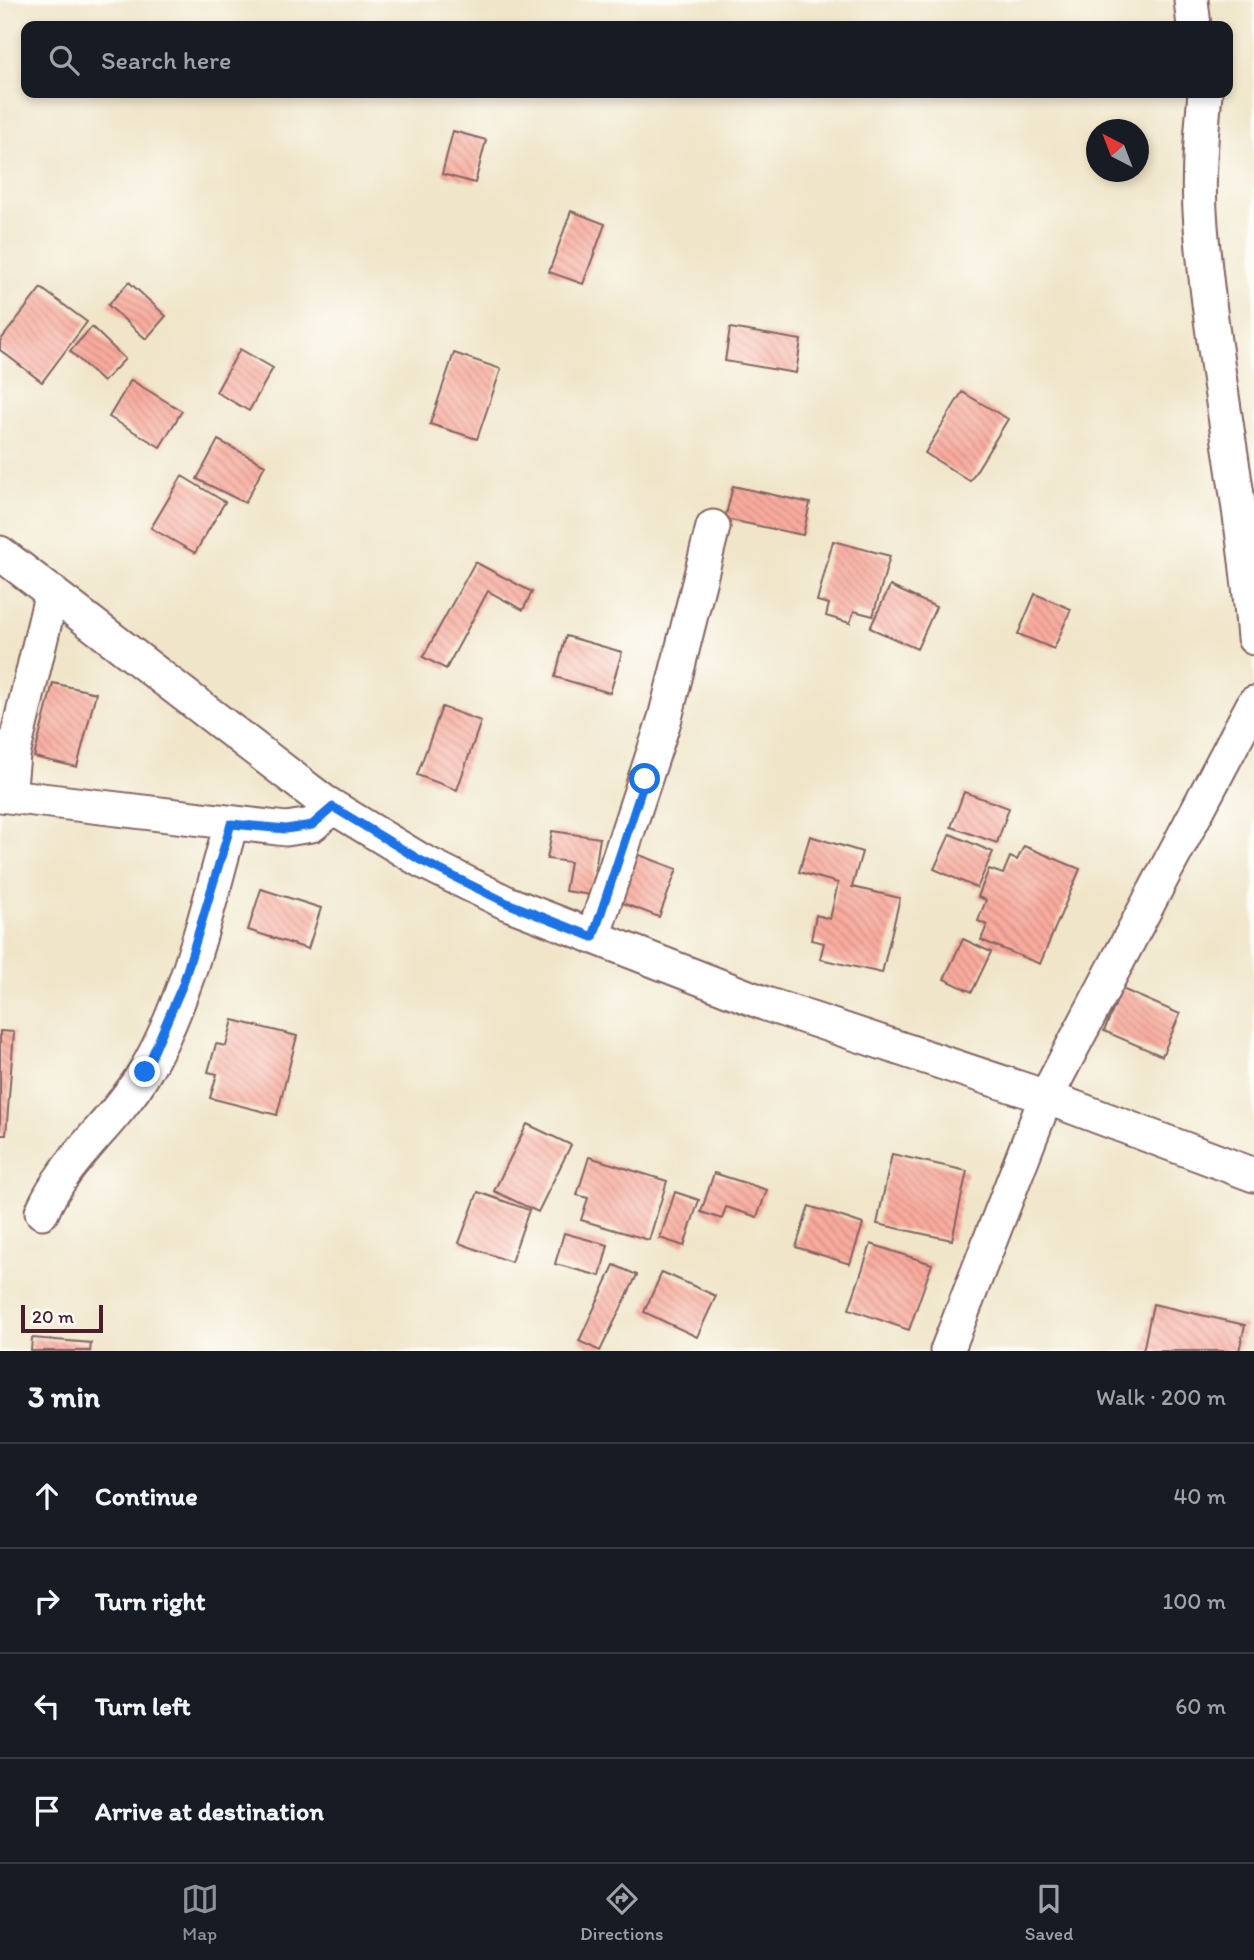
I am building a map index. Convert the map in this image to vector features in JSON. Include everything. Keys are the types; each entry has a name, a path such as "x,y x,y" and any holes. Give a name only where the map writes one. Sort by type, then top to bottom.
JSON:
{"street":[{"path":"1191,0 1193,21"},
{"path":"1205,98 1200,156 1201,225 1254,638"},
{"path":"593,937 665,718 713,527"},
{"path":"0,553 333,807 432,866 507,903 766,1004 1046,1097 1254,1175"},
{"path":"52,592 5,796 286,829 312,825 333,807"},
{"path":"947,1351 1046,1097 1254,703"},
{"path":"43,1212 53,1186 124,1105 165,1031 208,907 231,824"}],"building":[{"path":"453,131 486,140 475,183 442,174"},
{"path":"571,211 605,224 583,284 549,272"},
{"path":"129,282 166,316 146,339 108,305"},
{"path":"41,288 87,322 42,382 0,350 0,341"},
{"path":"92,327 125,359 103,382 70,351"},
{"path":"730,328 801,340 796,373 725,361"},
{"path":"240,349 273,368 249,411 216,392"},
{"path":"454,353 501,369 477,439 430,424"},
{"path":"131,380 182,411 160,447 109,417"},
{"path":"962,392 1008,419 970,481 925,453"},
{"path":"218,440 265,465 245,503 197,479"},
{"path":"182,476 225,502 195,553 151,528"},
{"path":"733,486 810,503 803,535 725,519"},
{"path":"833,541 890,556 873,616 854,611 850,623 826,616 829,604 817,601"},
{"path":"475,562 532,592 523,610 488,591 446,669 423,657"},
{"path":"890,586 936,607 917,649 870,628"},
{"path":"1035,594 1071,609 1054,649 1018,634"},
{"path":"566,636 622,652 610,693 555,677"},
{"path":"53,683 96,693 77,767 34,757"},
{"path":"442,707 481,721 457,790 417,775"},
{"path":"964,792 1009,808 997,843 951,827"},
{"path":"552,831 600,838 591,895 565,891 570,862 547,859"},
{"path":"950,834 993,852 977,888 934,869"},
{"path":"810,836 862,852 852,887 900,898 882,973 820,959 824,943 811,940 816,915 830,919 838,883 799,872"},
{"path":"1024,846 1080,869 1040,964 981,940 987,925 978,921 986,900 978,897 989,869 1003,874 1010,857 1017,860"},
{"path":"634,853 677,869 659,917 617,901"},
{"path":"261,889 321,908 308,949 248,930"},
{"path":"963,939 991,952 972,992 944,979"},
{"path":"1122,989 1180,1014 1162,1056 1104,1031"},
{"path":"233,1020 297,1036 277,1115 210,1098 217,1074 208,1072 216,1044 226,1046"},
{"path":"0,1031 14,1032 6,1135 0,1135"},
{"path":"527,1124 571,1145 538,1212 494,1191"},
{"path":"892,1154 967,1171 952,1240 877,1224"},
{"path":"589,1157 667,1181 649,1240 581,1220 588,1198 577,1195"},
{"path":"714,1173 767,1190 757,1217 726,1207 722,1219 701,1212"},
{"path":"478,1192 529,1210 511,1262 459,1243"},
{"path":"675,1192 699,1200 684,1246 660,1238"},
{"path":"809,1206 863,1224 850,1264 796,1247"},
{"path":"564,1233 608,1245 600,1276 555,1264"},
{"path":"871,1244 932,1264 909,1330 849,1309"},
{"path":"614,1265 637,1275 600,1351 579,1341"},
{"path":"662,1272 716,1296 697,1337 644,1312"},
{"path":"1153,1304 1245,1325 1239,1351 1143,1351"},
{"path":"32,1338 91,1343 90,1351 31,1351"}],"route":[{"path":"145,1072 165,1031 183,984 231,824 286,829 312,825 333,807 420,860 507,903 593,937 645,779"}]}
